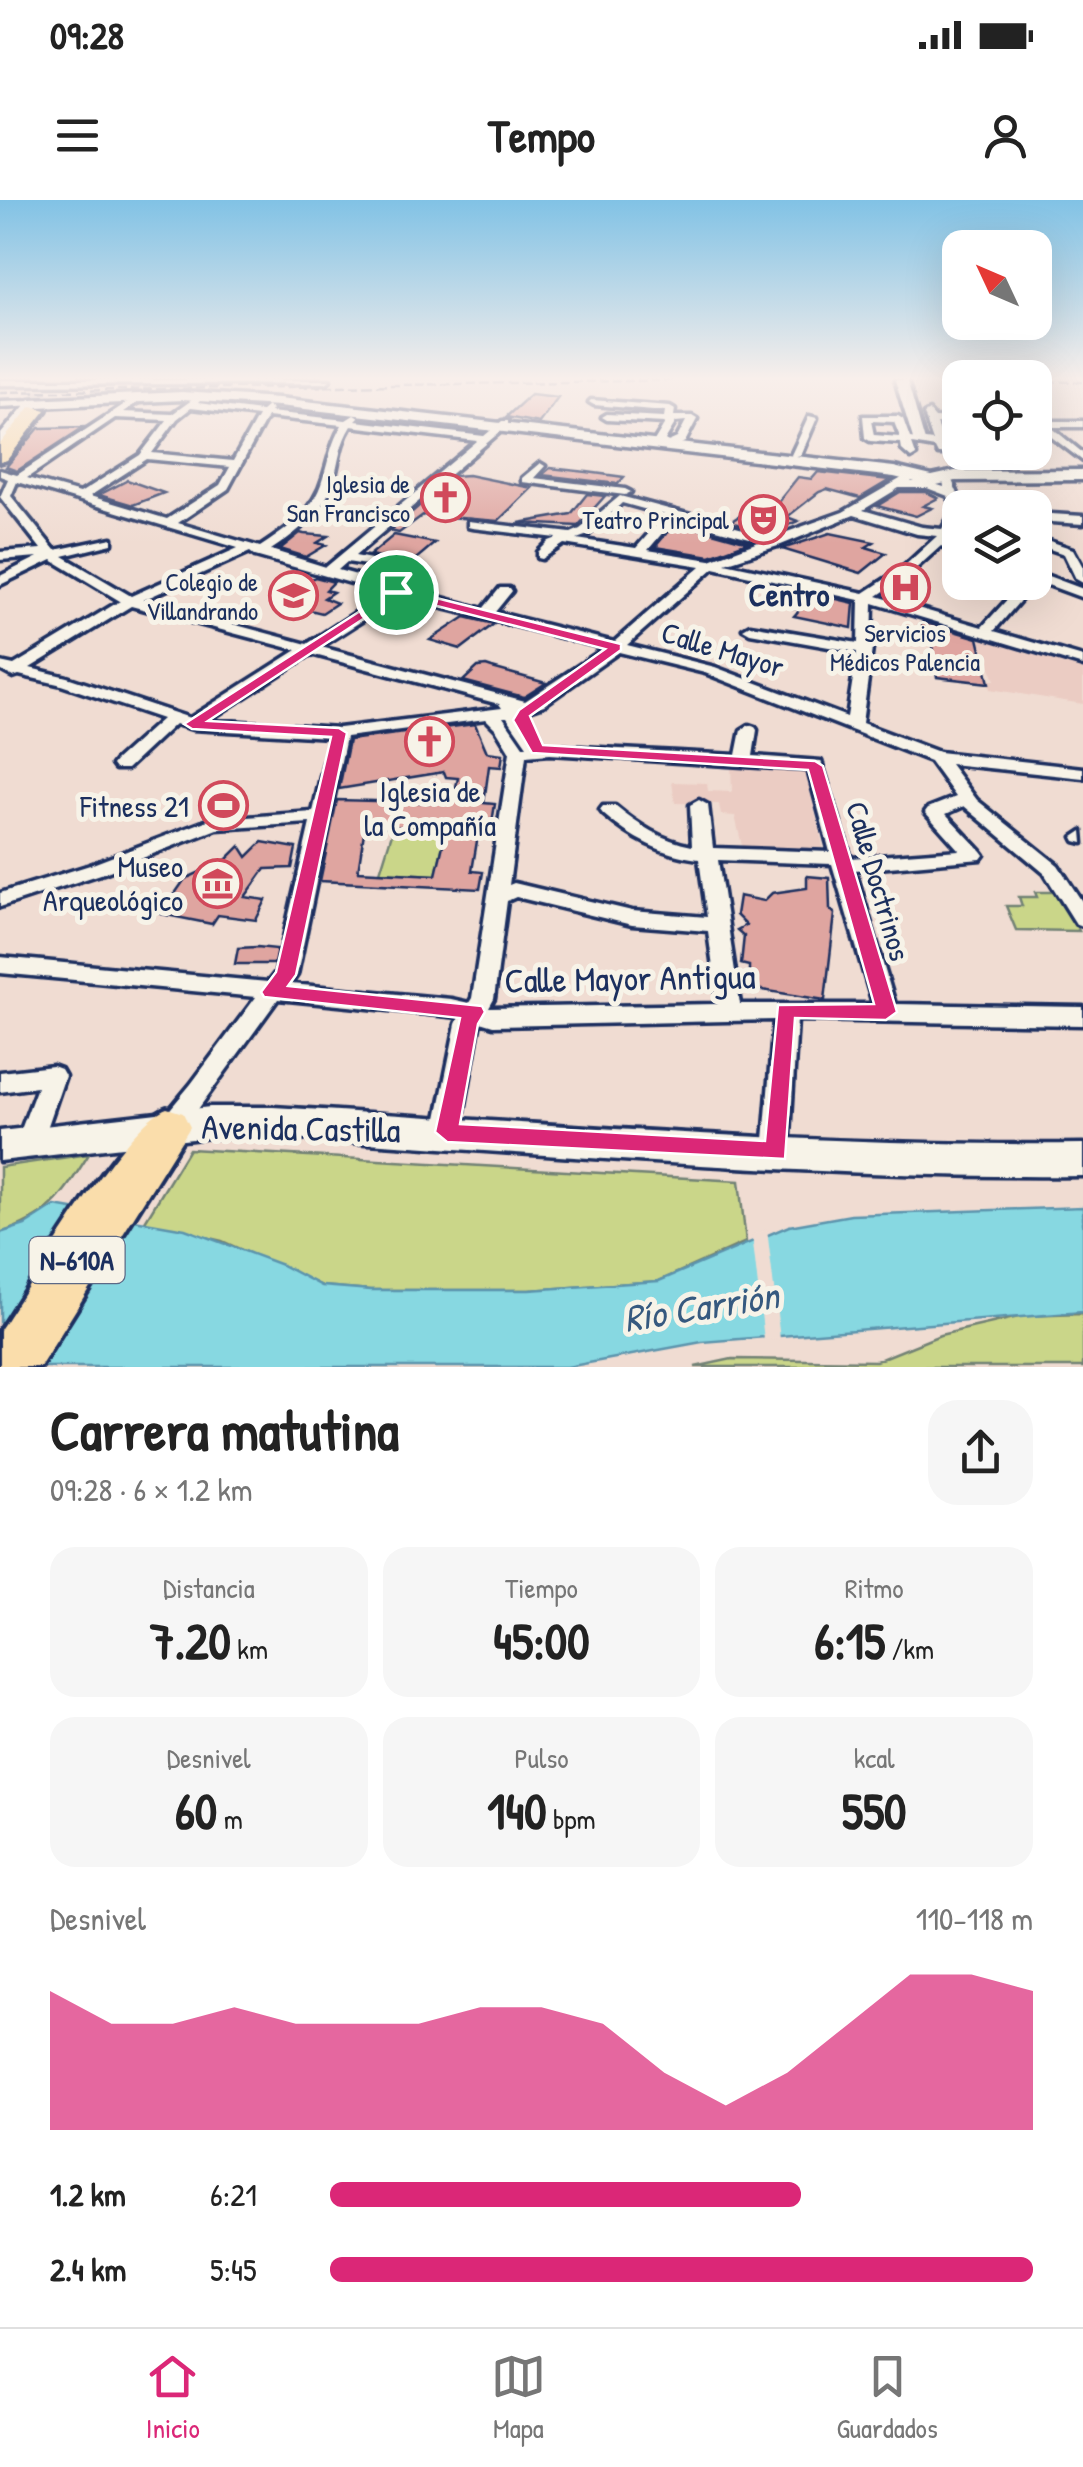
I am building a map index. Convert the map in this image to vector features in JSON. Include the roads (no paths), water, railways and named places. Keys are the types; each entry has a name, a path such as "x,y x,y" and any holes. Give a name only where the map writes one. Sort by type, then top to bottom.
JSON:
{"highway":[{"name":"N-610A","path":"8,1367 156,1140"}],"main road":[{"path":"589,434 942,469"},
{"path":"908,463 914,434"},
{"path":"668,443 942,469"},
{"path":"948,470 1083,471"},
{"name":"Avenida Castilla","path":"14,1145 156,1140 273,1122 776,1152 988,1161 1083,1160"}],"street":[{"path":"82,434 11,476 6,496 51,554 130,601 310,650 504,711 527,751 496,897 483,999 467,1024 447,1132"},
{"path":"80,498 145,457 161,434"},
{"path":"166,525 218,493 250,434"},
{"path":"0,677 20,670 130,601 253,551 298,524 324,494 342,434"},
{"path":"446,434 486,439"},
{"path":"328,572 491,434"},
{"path":"668,443 669,434"},
{"path":"668,443 677,434"},
{"path":"796,455 805,434"},
{"path":"0,666 192,724 339,733 504,711 616,647 711,564 854,510 908,463 869,434"},
{"path":"928,434 942,459"},
{"path":"1052,435 1083,458"},
{"path":"145,457 236,464"},
{"path":"540,466 526,480 622,496 777,542"},
{"path":"948,470 953,490"},
{"name":"Calle Mayor","path":"11,476 396,592 710,670 854,722 936,757 1083,773"},
{"path":"542,554 553,544 584,532 622,496"},
{"path":"854,510 941,536"},
{"path":"639,553 674,512"},
{"path":"1052,519 1083,520"},
{"path":"472,524 711,564 866,597 987,630 1083,662"},
{"path":"379,531 396,534"},
{"path":"854,722 865,649 866,597 941,536"},
{"path":"0,556 51,554 108,541"},
{"path":"1052,546 1069,552 1080,563 1083,579"},
{"path":"0,581 51,554"},
{"path":"345,558 404,569"},
{"path":"1052,584 1083,594"},
{"path":"486,614 505,591"},
{"path":"192,724 396,592"},
{"path":"987,630 1015,600"},
{"path":"762,616 750,629 865,649"},
{"path":"122,765 170,720"},
{"path":"527,751 744,761 749,730"},
{"path":"156,1140 198,1096 286,975 339,733"},
{"path":"936,757 966,799 1044,863 1083,919"},
{"name":"Calle Doctrinos","path":"744,761 815,766 886,1012"},
{"path":"609,810 628,828 672,852 841,862 974,854 934,812 966,799"},
{"path":"699,805 702,848 708,854 730,1012"},
{"path":"0,900 97,870 214,824 318,818"},
{"path":"496,897 514,890 632,918 718,925"},
{"name":"Calle Mayor Antigua","path":"0,965 494,1017 786,1010 1083,1016"},
{"path":"776,1152 786,1010"},
{"path":"0,1082 53,1076 14,1145"}],"water":[{"name":"Río Carrión","path":"55,1206 185,1229 282,1265 322,1286 371,1290 529,1290 659,1281 789,1226 851,1215 1083,1207 1083,1312 702,1342 567,1367 0,1367 0,1233 25,1225"}],"place":[{"name":"Iglesia de San Francisco","path":"445,498"},
{"name":"Teatro Principal","path":"764,520"},
{"name":"Servicios Médicos Palencia","path":"905,587"},
{"name":"Colegio de Villandrando","path":"293,596"},
{"name":"Iglesia de la Compañía","path":"430,742"},
{"name":"Fitness 21","path":"224,806"},
{"name":"Museo Arqueológico","path":"218,883"}],"district":[{"name":"Centro","path":"789,594"}]}
